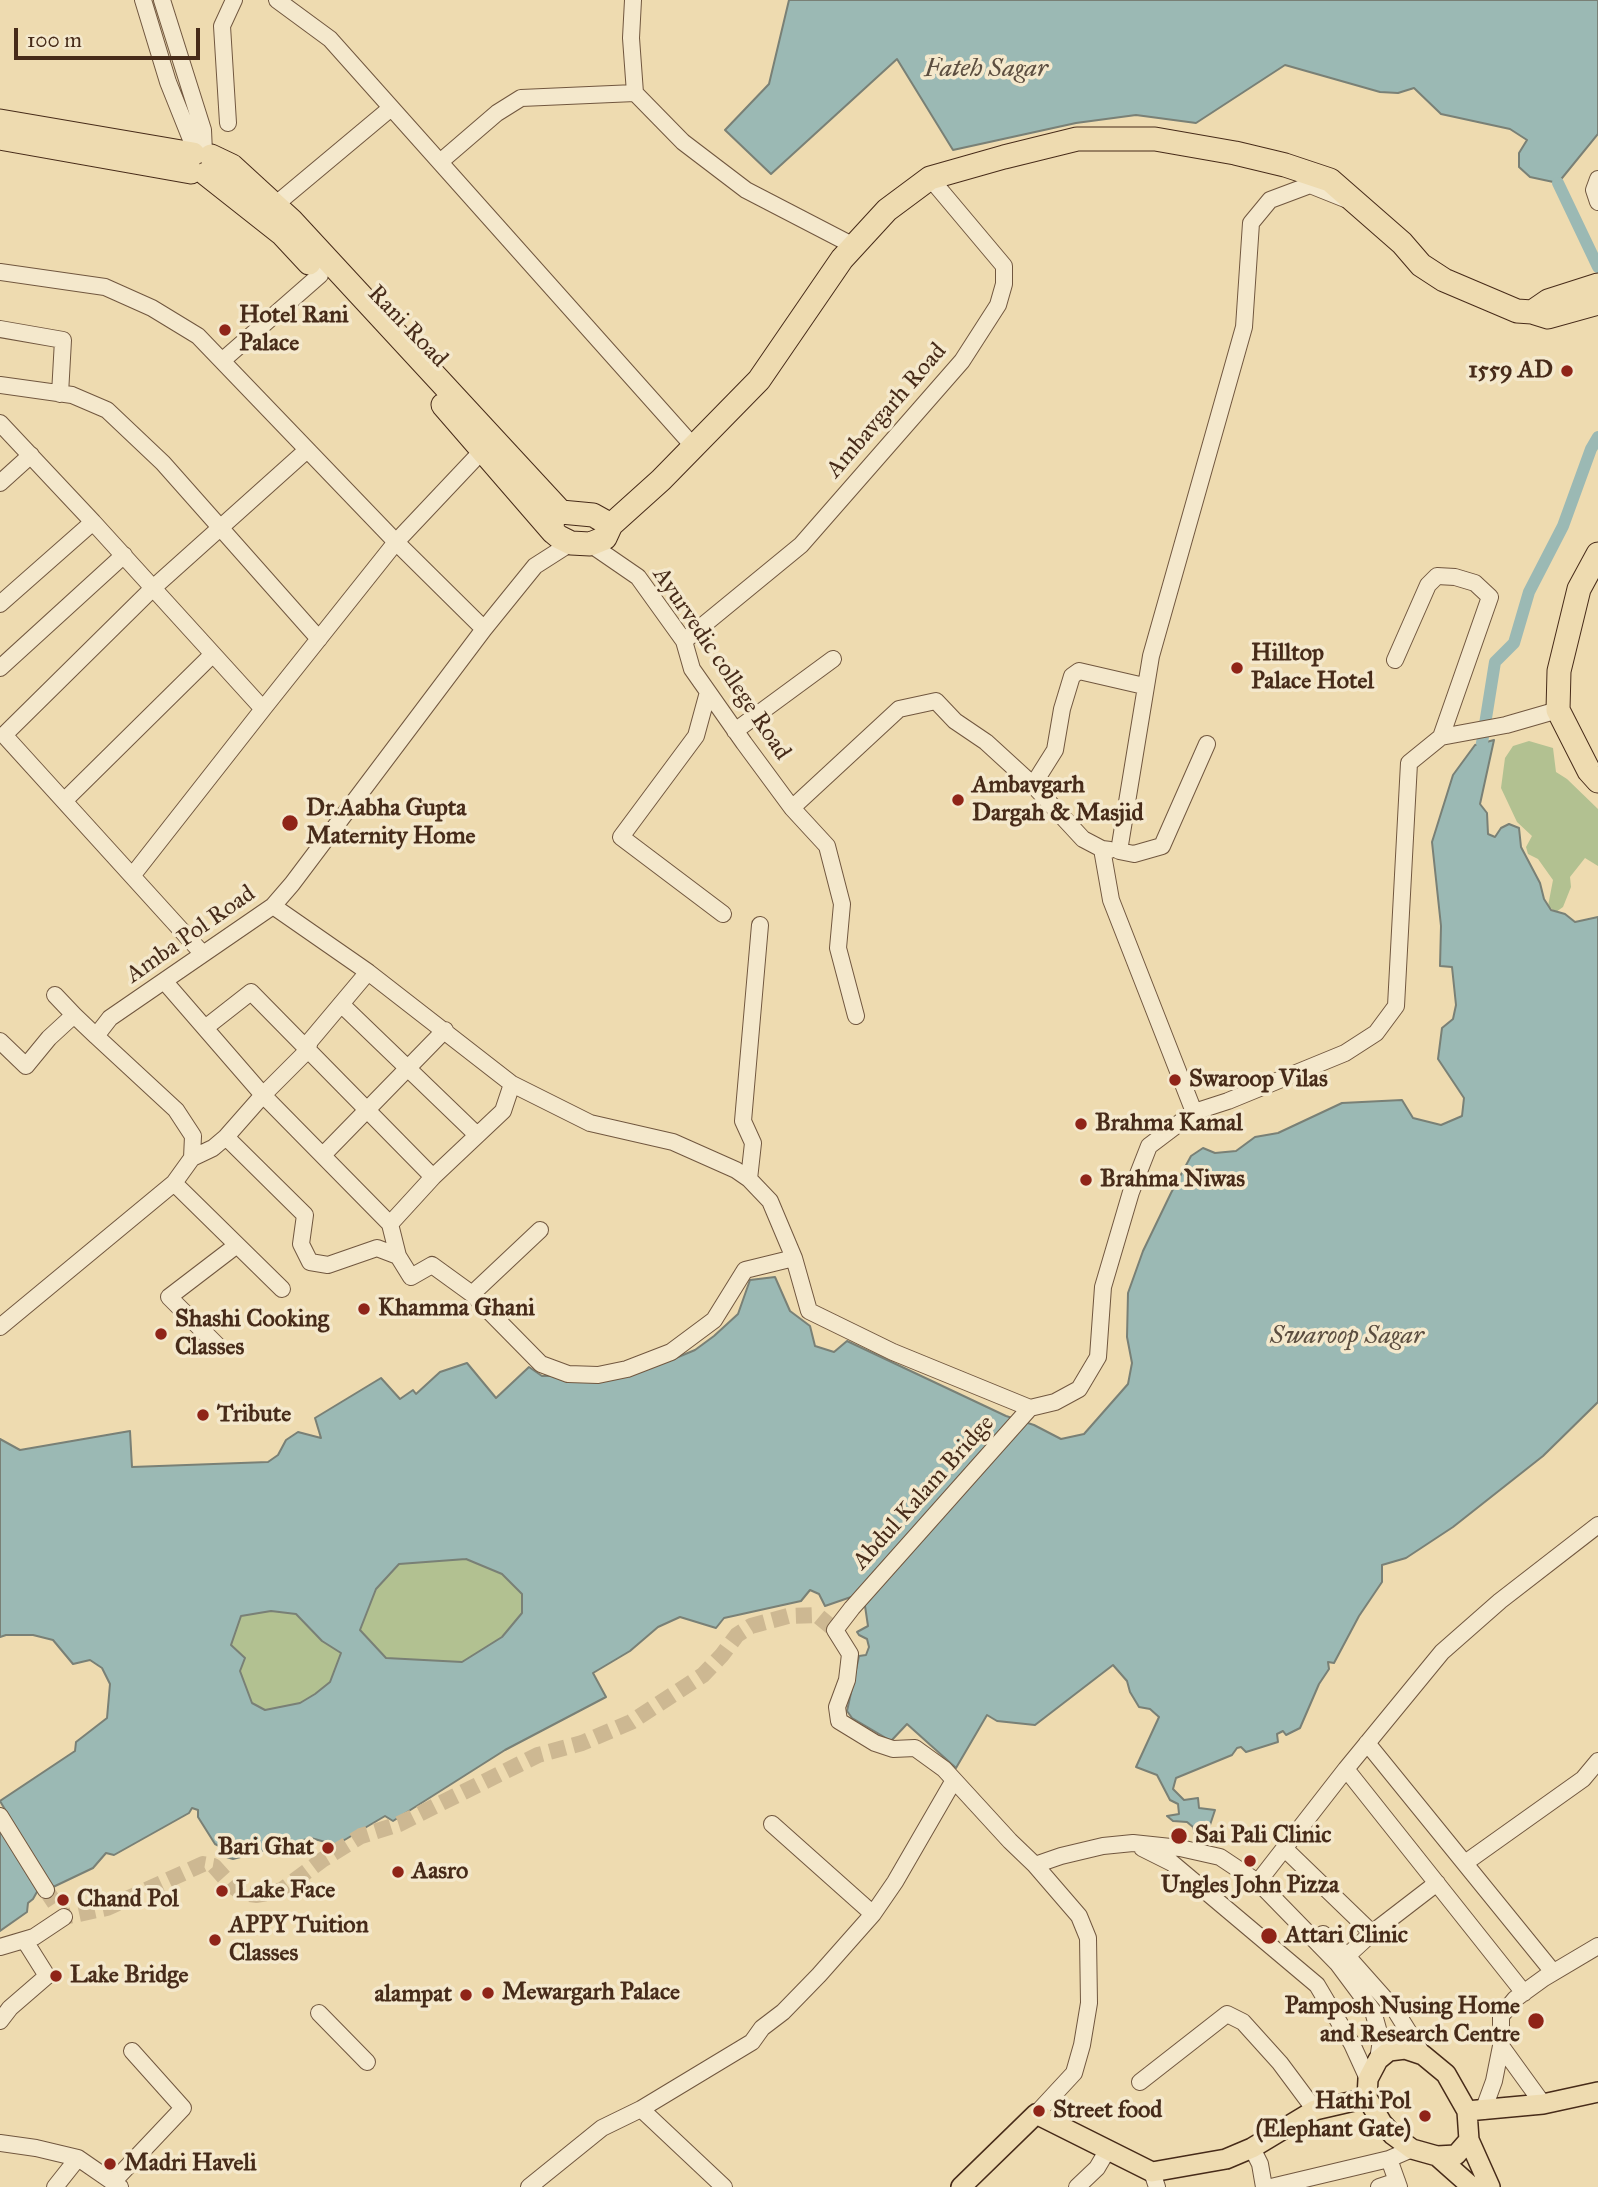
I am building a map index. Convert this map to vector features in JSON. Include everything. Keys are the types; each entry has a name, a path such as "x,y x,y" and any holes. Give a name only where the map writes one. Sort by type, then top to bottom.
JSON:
{"highway":[{"path":"0,121 232,166 275,205 569,532 605,538 611,525 661,480 759,380 842,259 887,211 930,178 1077,139 1156,139 1285,165 1330,180 1402,243 1421,265 1444,281 1501,306 1548,317 1563,314 1593,300"},
{"name":"Rani Road","path":"0,138 200,160 282,234 428,388 481,452 569,532"},
{"path":"1532,312 1548,300 1593,300"},
{"path":"569,532 593,515 611,525"},
{"path":"1598,554 1579,589 1559,671 1558,710 1589,772 1598,782"}],"main road":[{"path":"1405,2049 1423,2055 1482,2110 1469,2140 1456,2155 1437,2156 1412,2149 1393,2135 1382,2123 1368,2089 1378,2060 1390,2051 1405,2049"},
{"path":"961,2187 1036,2114 1107,2151 1153,2182 1226,2160 1252,2148 1315,2110 1368,2089"},
{"path":"1482,2110 1543,2104 1598,2092"},
{"path":"1469,2140 1490,2187"},
{"path":"1437,2156 1472,2187"}],"street":[{"name":"Rani Road","path":"143,0 168,82 200,160"},
{"path":"162,0 203,130 200,160"},
{"path":"228,123 222,26 234,0"},
{"path":"277,0 330,39 694,447"},
{"path":"633,0 631,38 635,93 684,142 746,190 854,246"},
{"path":"440,162 497,113 521,98 635,93"},
{"path":"275,205 391,108"},
{"path":"0,138 0,143"},
{"name":"Ambavgarh Road","path":"684,641 801,545 962,361 998,305 1004,284 1004,266 930,178"},
{"path":"1598,179 1594,190 1598,202"},
{"path":"1119,850 1151,656 1244,327 1251,223 1270,200 1310,185 1357,204"},
{"path":"0,272 105,287 152,307 198,336 396,542 484,629"},
{"path":"223,360 320,275"},
{"path":"0,329 63,340 60,394"},
{"path":"0,385 72,396 107,410 163,463 319,639"},
{"path":"0,423 263,709"},
{"path":"202,953 2,733 153,588 307,450"},
{"path":"132,876 396,542 481,452"},
{"path":"0,483 31,455"},
{"path":"0,604 93,522"},
{"name":"Ayurvedic college Road","path":"569,532 638,577 684,641 692,668 735,731 792,808 827,846 842,904 838,948 856,1016"},
{"name":"Amba Pol Road","path":"96,1036 110,1018 273,905 292,884 484,629 535,566 569,532"},
{"path":"0,668 124,555"},
{"path":"1395,660 1428,585 1437,576 1475,583 1490,597 1449,735"},
{"path":"64,801 213,654"},
{"path":"735,731 833,659"},
{"path":"1033,785 1055,750 1062,709 1072,676 1079,671 1144,686"},
{"path":"708,692 696,736 621,837 723,914"},
{"path":"792,808 899,709 936,701 955,721 986,742 1033,785 1083,839 1102,849 1134,854 1162,846 1207,744"},
{"path":"273,905 368,972 512,1084 590,1123 673,1142 749,1179 770,1201 794,1258 808,1311 893,1352 1030,1408 1055,1402 1079,1389 1098,1357 1102,1287 1131,1192 1149,1146 1194,1112 1228,1101 1345,1053 1376,1033 1396,1006 1409,763 1449,735 1506,725 1558,710"},
{"path":"1102,849 1111,900 1194,1112"},
{"path":"749,1179 753,1143 743,1121 760,925"},
{"path":"0,1327 174,1182 192,1158 213,1148 226,1137 307,1051 310,1041 368,972"},
{"path":"165,982 263,1095 390,1224 398,1256 411,1277 432,1265 472,1294 541,1364 568,1374 598,1375 671,1352 715,1321 745,1270 794,1258"},
{"path":"205,1028 251,992 433,1177"},
{"path":"55,995 176,1110 192,1136 192,1158"},
{"path":"341,1004 477,1135"},
{"path":"0,1041 26,1066 49,1038 74,1015"},
{"path":"323,1155 445,1030"},
{"path":"390,1224 433,1177 503,1111 512,1084"},
{"path":"226,1137 305,1215 301,1244 310,1262 328,1265 377,1248 398,1256"},
{"path":"174,1182 282,1289"},
{"path":"472,1294 540,1230"},
{"path":"218,1346 169,1297 237,1245"},
{"name":"Abdul Kalam Bridge","path":"954,1780 915,1748 893,1749 875,1743 839,1721 837,1707 847,1680 850,1654 835,1630 1030,1408"},
{"path":"1258,1882 1442,1652 1500,1601 1598,1525"},
{"path":"1367,1743 1553,1972"},
{"path":"1465,1863 1583,1779 1598,1761"},
{"path":"1346,1769 1524,1993"},
{"path":"528,2187 602,2128 641,2109 752,2042 762,2028 783,2012 819,1975 873,1914 895,1882 954,1780 1035,1865 1079,1916 1088,1938 1089,2004 1074,2073 1036,2114"},
{"path":"0,1816 46,1890"},
{"path":"772,1824 873,1914"},
{"path":"1035,1865 1103,1846 1133,1843 1180,1848 1220,1857 1283,1898 1346,1956 1395,2010 1423,2055"},
{"path":"1133,1843 1172,1863 1317,1985 1347,2036 1368,2089"},
{"path":"1285,1849 1372,1934"},
{"path":"1258,1882 1338,1964 1373,2011 1381,2039 1378,2060"},
{"path":"1346,1956 1437,1883"},
{"path":"0,1947 25,1941 64,1917"},
{"path":"0,2021 10,2008 47,1976 25,1941"},
{"path":"1482,2110 1494,2081 1501,2046 1501,2016 1524,1993 1553,1972 1598,1946"},
{"path":"320,2013 367,2062"},
{"path":"1140,2082 1227,2014 1242,2022 1280,2063 1315,2110"},
{"path":"1501,2046 1543,2104"},
{"path":"0,2143 78,2158 116,2184 183,2108 132,2051"},
{"path":"641,2109 724,2187"},
{"path":"1252,2148 1260,2164 1264,2187"},
{"path":"1271,2187 1390,2159 1412,2149"},
{"path":"1077,2187 1097,2168 1107,2151"},
{"path":"55,2187 78,2158"},
{"path":"1379,2187 1398,2184 1390,2159"}],"green space":[{"path":"1529,741 1553,748 1556,772 1598,809 1598,866 1585,858 1570,877 1571,887 1563,907 1556,912 1548,906 1553,880 1538,859 1528,854 1526,847 1532,836 1517,822 1501,788 1505,758 1513,746"},
{"path":"466,1559 502,1574 522,1594 522,1613 502,1637 462,1662 386,1658 359,1631 376,1589 399,1564"},
{"path":"271,1611 296,1614 322,1641 341,1653 330,1682 315,1694 300,1703 265,1711 252,1704 231,1645 241,1616"}],"water":[{"name":"Fateh Sagar","path":"789,0 1598,0 1598,134 1558,183 1530,177 1519,167 1519,153 1527,140 1510,129 1441,114 1414,88 1398,93 1380,92 1285,65 1196,123 1136,115 1076,123 953,150 897,59 771,174 725,130 769,84"},
{"name":"Swaroop Sagar","path":"1494,740 1480,804 1487,813 1488,834 1495,837 1501,828 1509,824 1519,828 1521,847 1551,910 1565,914 1575,922 1598,917 1598,1402 1543,1456 1453,1527 1406,1558 1382,1565 1382,1582 1359,1616 1334,1663 1328,1662 1329,1669 1319,1684 1300,1728 1286,1735 1283,1731 1277,1734 1278,1742 1246,1752 1241,1747 1237,1748 1232,1755 1176,1778 1173,1789 1184,1800 1198,1798 1199,1808 1215,1810 1205,1840 1196,1838 1193,1827 1187,1822 1173,1821 1167,1816 1179,1814 1178,1804 1170,1800 1157,1775 1136,1767 1159,1717 1150,1709 1139,1707 1127,1681 1113,1665 1035,1725 997,1721 987,1715 956,1768 907,1724 891,1741 852,1718 847,1711 859,1656 866,1655 869,1647 867,1639 857,1632 868,1626 865,1606 854,1596 825,1606 819,1594 810,1590 801,1601 724,1618 716,1628 680,1617 658,1627 630,1651 593,1673 606,1697 505,1750 393,1821 385,1816 336,1845 311,1838 233,1859 220,1855 221,1847 215,1844 198,1817 198,1810 192,1808 189,1813 114,1855 106,1853 93,1868 51,1888 0,1801 75,1751 76,1742 107,1718 110,1684 102,1668 90,1660 73,1664 53,1640 33,1635 0,1637 0,1439 20,1450 130,1431 132,1467 268,1462 278,1455 286,1440 298,1432 321,1438 315,1418 381,1378 400,1399 413,1390 416,1394 440,1372 467,1363 496,1398 529,1367 542,1376 609,1376 671,1360 695,1350 738,1314 750,1280 775,1277 790,1311 810,1326 815,1346 834,1352 847,1341 1061,1439 1084,1434 1128,1384 1132,1363 1127,1337 1128,1293 1143,1251 1191,1156 1203,1148 1215,1153 1236,1151 1255,1137 1278,1133 1342,1103 1402,1100 1413,1118 1441,1125 1462,1116 1464,1098 1438,1059 1442,1028 1453,1019 1456,1005 1452,967 1440,966 1441,926 1432,842 1453,775 1475,745","holes":["466,1559 502,1574 522,1594 522,1613 502,1637 462,1662 386,1658 360,1630 376,1589 399,1564","271,1611 296,1614 322,1641 341,1653 330,1682 315,1694 300,1703 265,1710 252,1703 240,1671 245,1658 231,1645 241,1616"]},
{"path":"0,1829 38,1890 28,1903 27,1912 0,1931"}],"waterway":[{"path":"1558,183 1598,267"},
{"path":"1482,743 1495,662 1514,643 1529,592 1563,526 1591,449 1598,437"}],"tunnel":[{"path":"46,1890 64,1917 107,1908 203,1864 214,1866 242,1893 257,1895 282,1890 322,1860 361,1836 399,1824 538,1755 582,1743 631,1722 703,1675 737,1635 751,1626 788,1616 817,1615 835,1630"}],"place":[{"name":"Hotel Rani Palace","path":"225,330"},
{"name":"1559 AD","path":"1567,371"},
{"name":"Hilltop Palace Hotel","path":"1237,668"},
{"name":"Ambavgarh Dargah & Masjid","path":"958,800"},
{"name":"Dr.Aabha Gupta Maternity Home","path":"290,823"},
{"name":"Swaroop Vilas","path":"1175,1080"},
{"name":"Brahma Kamal","path":"1081,1124"},
{"name":"Brahma Niwas","path":"1086,1180"},
{"name":"Khamma Ghani","path":"364,1309"},
{"name":"Shashi Cooking Classes","path":"161,1334"},
{"name":"Tribute","path":"203,1415"},
{"name":"Sai Pali Clinic","path":"1179,1836"},
{"name":"Bari Ghat","path":"328,1848"},
{"name":"Ungles John Pizza","path":"1250,1861"},
{"name":"Aasro","path":"398,1872"},
{"name":"Lake Face","path":"222,1891"},
{"name":"Chand Pol","path":"63,1900"},
{"name":"Attari Clinic","path":"1269,1936"},
{"name":"APPY Tuition Classes","path":"215,1940"},
{"name":"Lake Bridge","path":"56,1976"},
{"name":"Mewargarh Palace","path":"488,1993"},
{"name":"alampat","path":"466,1995"},
{"name":"Pamposh Nusing Home and Research Centre","path":"1536,2021"},
{"name":"Street food","path":"1039,2111"},
{"name":"Hathi Pol (Elephant Gate)","path":"1425,2116"},
{"name":"Madri Haveli","path":"110,2164"}]}
